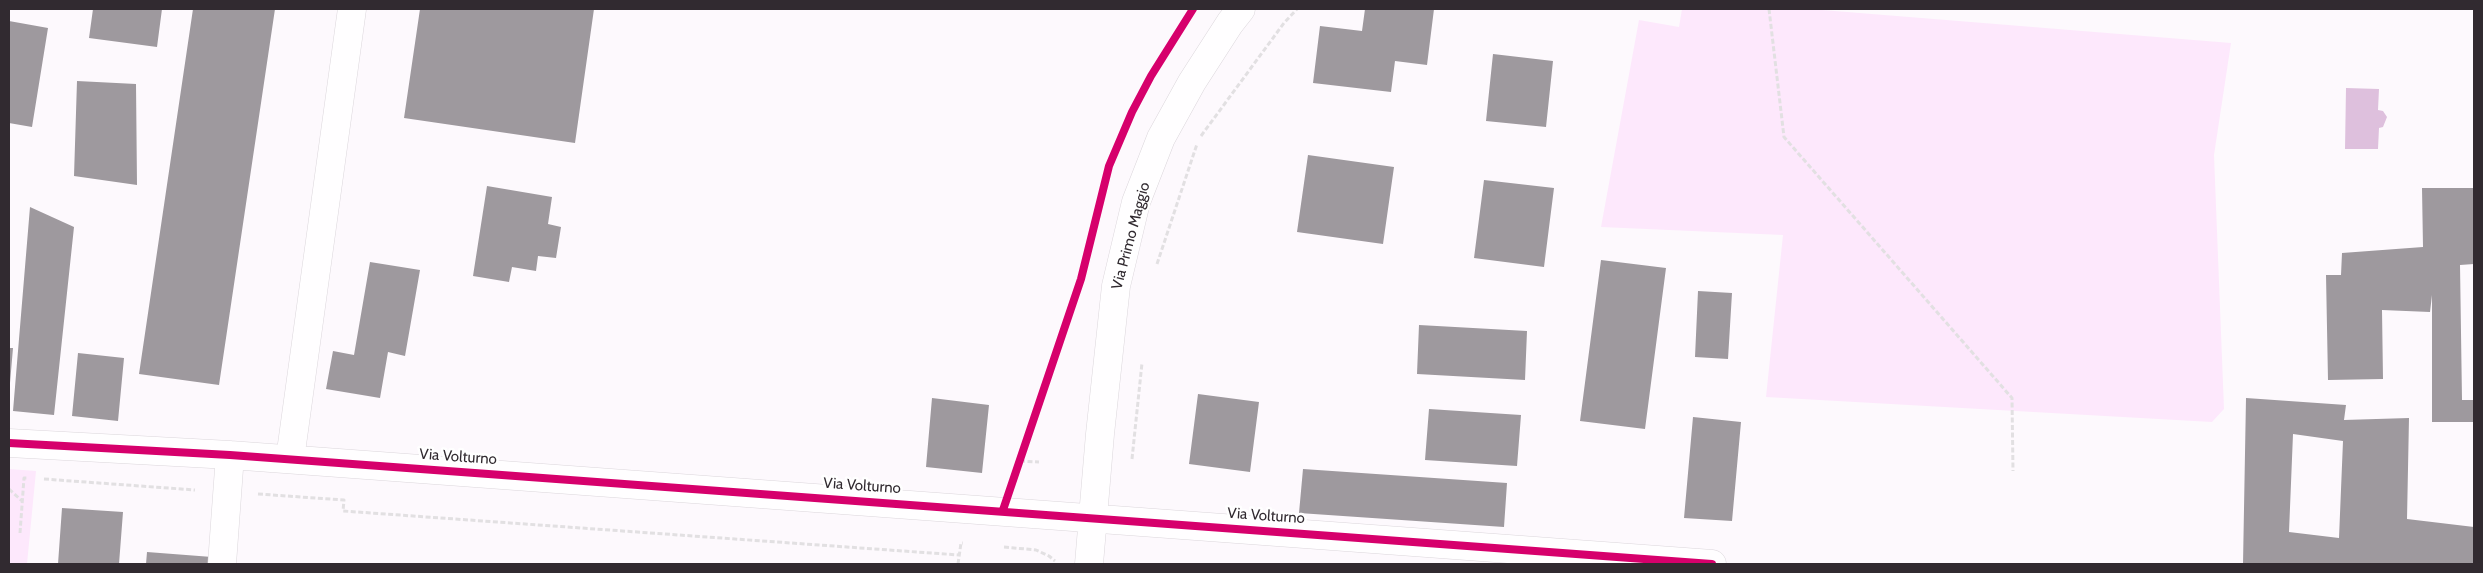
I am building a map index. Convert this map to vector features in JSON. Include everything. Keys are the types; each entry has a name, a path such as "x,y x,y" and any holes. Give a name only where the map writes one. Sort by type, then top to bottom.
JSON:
{"street":[{"path":"290,459 352,9"},
{"name":"Via Primo Maggio","path":"1089,564 1099,444 1116,286 1136,202 1161,138 1192,82 1241,9"},
{"name":"Via Volturno","path":"9,443 290,459 1003,510 1712,564"},
{"path":"222,564 230,455"}],"path":[{"path":"1154,271 1198,141 1284,23 1297,9"},
{"path":"1769,9 1784,137 2012,398 2013,471"},
{"path":"1132,468 1143,356"},
{"path":"1003,510 1023,452"},
{"path":"1020,461 1038,462"},
{"path":"20,534 24,478 34,479"},
{"path":"43,479 344,500 343,511 959,555"},
{"path":"9,489 22,500"},
{"path":"958,564 961,543 970,544"},
{"path":"999,546 1036,550 1049,556 1054,561"}],"shaded area":[{"path":"1682,9 1810,9 2231,43 2214,155 2224,409 2212,422 1766,397 1783,235 1601,227 1639,20 1679,27"},
{"path":"2346,88 2379,89 2378,110 2383,111 2387,117 2383,127 2379,128 2378,149 2345,149"},
{"path":"9,469 36,471 27,564 9,564"}],"building":[{"path":"93,9 162,9 157,47 89,38"},
{"path":"193,9 275,9 219,385 139,374"},
{"path":"420,9 594,9 575,143 404,118"},
{"path":"1365,9 1434,9 1427,65 1395,61 1391,92 1313,83 1320,26 1362,31"},
{"path":"9,21 48,28 32,127 9,123"},
{"path":"1493,54 1553,61 1546,127 1486,121"},
{"path":"77,81 136,84 137,185 74,176"},
{"path":"1308,155 1394,167 1383,244 1297,232"},
{"path":"1484,180 1554,188 1544,267 1474,258"},
{"path":"487,186 552,197 548,224 561,227 556,258 538,256 536,271 512,267 509,282 473,276"},
{"path":"2422,188 2474,188 2474,264 2460,265 2462,400 2474,400 2474,422 2432,422 2432,295 2430,312 2382,310 2383,379 2328,380 2326,275 2341,275 2342,253 2423,247"},
{"path":"30,207 74,227 54,415 13,411"},
{"path":"1601,260 1666,268 1645,429 1580,421"},
{"path":"370,262 420,270 405,356 388,352 380,398 326,389 333,351 354,355"},
{"path":"1698,291 1732,293 1728,359 1695,357"},
{"path":"1419,325 1527,331 1525,380 1417,374"},
{"path":"9,348 13,348 10,383 9,383"},
{"path":"78,353 124,358 118,421 72,416"},
{"path":"1198,394 1259,402 1250,472 1189,464"},
{"path":"932,398 989,405 982,473 926,467"},
{"path":"2246,398 2346,405 2344,420 2409,418 2407,519 2474,527 2474,564 2243,564","holes":["2293,434 2343,441 2339,538 2289,532"]},
{"path":"1429,409 1521,415 1517,466 1425,460"},
{"path":"1693,417 1741,422 1732,521 1684,518"},
{"path":"1303,469 1507,483 1504,527 1299,513"},
{"path":"62,508 123,512 119,564 58,564"},
{"path":"147,552 212,557 212,564 146,564"}],"cycle path":[{"path":"1003,510 1081,279 1109,166 1132,112 1151,76 1193,9"},
{"path":"9,443 230,455 1712,564"}]}
